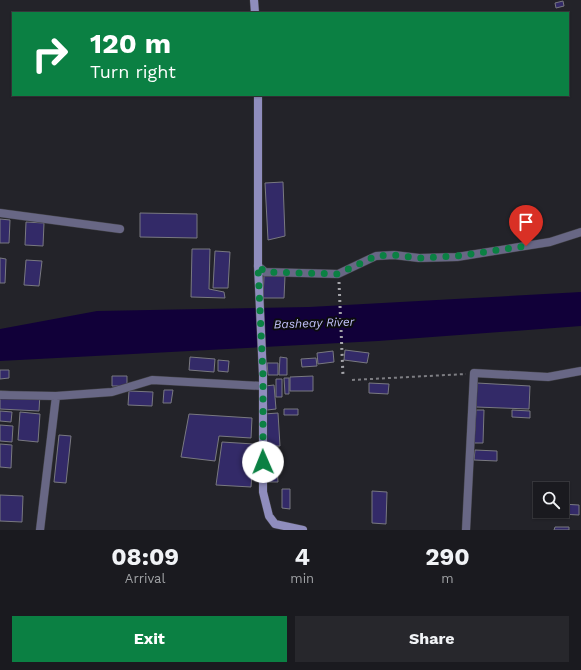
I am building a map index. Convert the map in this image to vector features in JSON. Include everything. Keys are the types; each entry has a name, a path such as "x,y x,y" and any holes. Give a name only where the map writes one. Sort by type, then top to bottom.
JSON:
{"street":[{"path":"254,0 254,12"},
{"path":"258,96 259,270 263,376 264,492 269,516 275,524 303,530"},
{"path":"0,213 120,229"},
{"path":"259,270 265,272 338,274 376,256 394,255 419,258 457,256 550,242 581,232"},
{"path":"466,530 474,373 548,377 581,371"},
{"path":"0,395 56,396 112,392 152,380 262,386"},
{"path":"40,530 56,396"}],"path":[{"path":"352,380 474,373"}],"water":[{"name":"Basheay River","path":"581,292 581,326 378,341 0,361 0,329 97,311 309,307"}],"building":[{"path":"563,1 564,6 556,8 555,3"},
{"path":"283,182 285,236 268,240 265,183"},
{"path":"140,213 197,214 197,238 140,237"},
{"path":"0,219 10,220 9,243 0,243"},
{"path":"26,222 44,223 43,246 25,245"},
{"path":"192,249 210,249 209,289 224,292 225,298 191,297"},
{"path":"215,251 230,252 228,288 213,288"},
{"path":"0,258 6,259 5,283 0,283"},
{"path":"26,260 42,261 39,286 24,285"},
{"path":"264,276 285,276 284,298 263,298"},
{"path":"345,350 369,353 367,363 344,360"},
{"path":"333,351 334,362 318,364 317,353"},
{"path":"190,357 215,359 214,372 189,370"},
{"path":"280,357 287,358 287,375 279,375"},
{"path":"316,358 317,366 302,367 301,359"},
{"path":"218,360 229,361 228,372 218,371"},
{"path":"267,363 278,363 278,375 268,375"},
{"path":"0,370 9,370 9,378 0,379"},
{"path":"112,376 127,376 127,386 112,386"},
{"path":"313,376 313,391 290,391 290,377"},
{"path":"284,378 289,378 289,394 285,394"},
{"path":"276,379 282,379 282,397 276,397"},
{"path":"369,383 389,384 388,394 369,393"},
{"path":"477,383 530,386 529,409 476,407"},
{"path":"274,385 276,409 267,410 265,386"},
{"path":"164,390 173,390 171,403 163,403"},
{"path":"0,391 40,393 39,411 0,409"},
{"path":"129,391 153,392 152,406 128,405"},
{"path":"284,409 298,409 298,415 284,415"},
{"path":"476,410 484,410 483,443 474,443"},
{"path":"512,410 530,411 530,418 512,417"},
{"path":"0,411 12,412 11,422 0,421"},
{"path":"20,412 40,414 38,442 18,440"},
{"path":"278,413 280,446 265,446 264,414"},
{"path":"189,414 252,418 251,438 219,436 215,461 181,457"},
{"path":"0,425 13,426 12,442 0,441"},
{"path":"59,435 71,436 66,483 54,482"},
{"path":"222,442 254,444 251,487 216,485"},
{"path":"0,444 12,445 11,468 0,467"},
{"path":"475,450 497,451 497,461 474,460"},
{"path":"277,468 278,482 266,482 265,469"},
{"path":"282,489 290,489 290,509 282,508"},
{"path":"372,491 387,492 386,524 372,523"},
{"path":"0,495 23,496 22,522 0,521"},
{"path":"569,504 579,505 579,515 569,514"},
{"path":"555,527 569,527 569,530 554,530"}],"railway":[{"path":"339,282 343,376"}],"route":[{"path":"263,462 263,376 258,266 265,272 338,274 376,256 394,255 419,258 457,256 526,246"}]}
